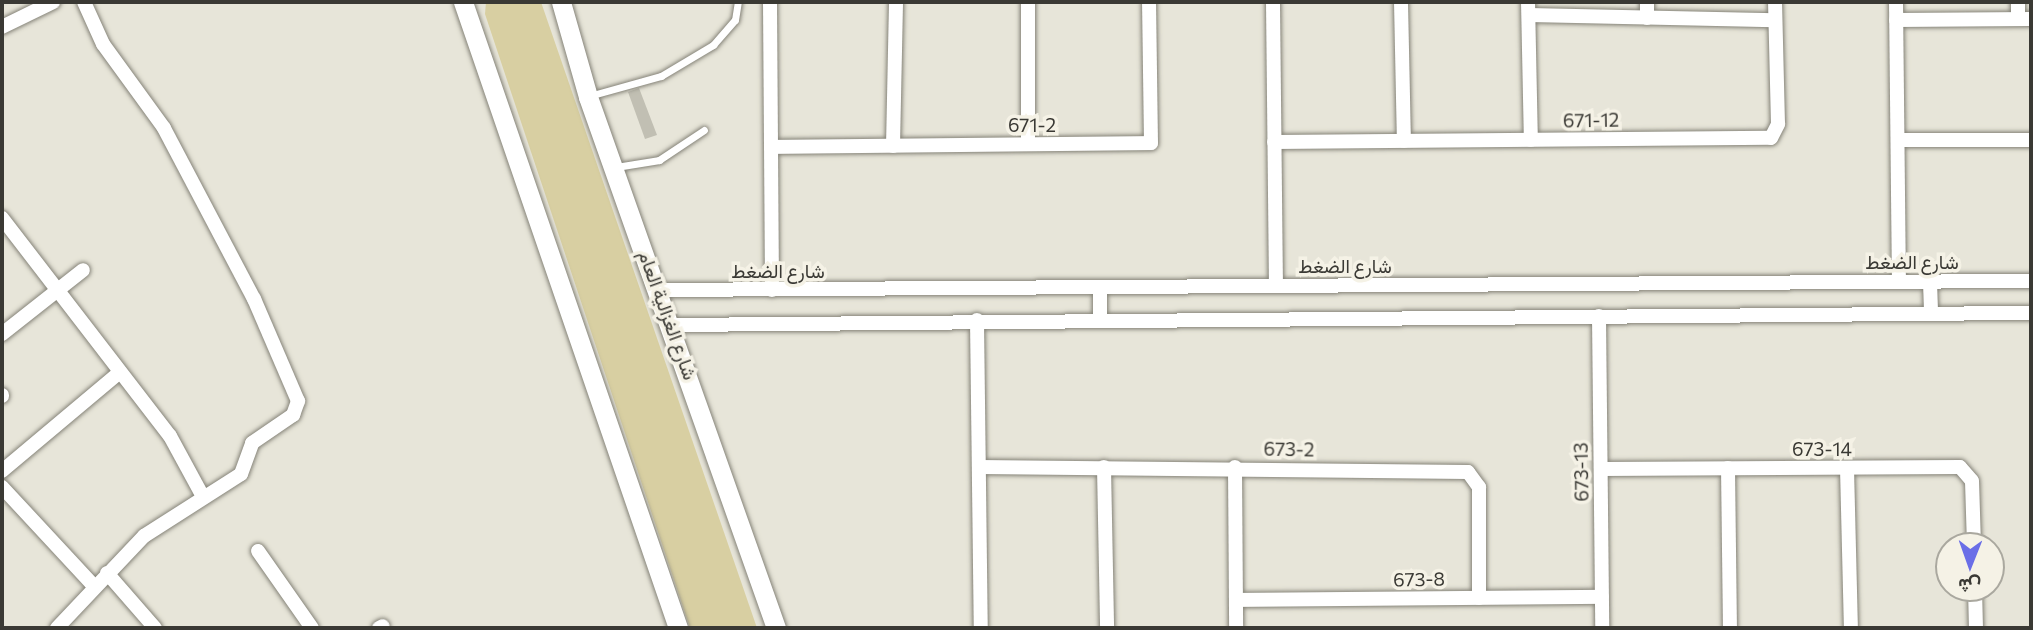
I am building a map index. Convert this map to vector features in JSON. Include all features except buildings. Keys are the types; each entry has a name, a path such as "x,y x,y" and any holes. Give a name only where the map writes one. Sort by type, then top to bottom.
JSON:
{"main road":[{"name":"شارع الغزالية العام","path":"561,2 588,97 673,325 776,628"},
{"path":"466,6 678,628"}],"street":[{"path":"2,27 53,2"},
{"path":"57,628 144,536 202,495 242,474 252,443 293,415 298,401 254,299 164,128 103,44 84,2"},
{"path":"770,2 772,290"},
{"path":"893,146 896,2"},
{"path":"1027,144 1028,2"},
{"name":"671-2","path":"771,147 1151,144 1149,2"},
{"path":"1273,2 1276,286"},
{"path":"1401,2 1404,141"},
{"path":"1647,2 1647,18"},
{"name":"671-12","path":"1274,142 1771,138 1778,124 1775,2"},
{"path":"1896,2 1899,282"},
{"path":"1896,20 2025,19 2018,2"},
{"path":"1531,140 1528,9 1647,18 1775,20"},
{"path":"1898,140 2031,140"},
{"path":"2,218 170,436 202,495"},
{"path":"2,334 56,288 83,270"},
{"name":"شارع الضغط","path":"660,290 2031,281"},
{"path":"1930,282 1931,313"},
{"path":"1100,287 1100,319"},
{"path":"673,325 977,320 2031,313"},
{"name":"673-13","path":"1599,316 1602,628"},
{"path":"977,320 981,628"},
{"path":"2,471 120,372"},
{"name":"673-2","path":"979,467 1235,467 1468,472 1479,487 1479,598"},
{"path":"1104,467 1107,628"},
{"path":"1235,467 1236,628"},
{"name":"673-14","path":"1601,469 1960,467 1972,481 1974,532"},
{"path":"1728,468 1730,628"},
{"path":"1847,468 1851,628"},
{"path":"2,486 94,586"},
{"path":"258,551 312,628"},
{"path":"107,573 155,628"},
{"name":"673-8","path":"1236,600 1602,597"},
{"path":"1975,602 1976,628"}],"lane":[{"path":"588,97 661,76 713,45 735,20 738,2"},
{"path":"615,167 659,160 684,149 704,130"}],"shaded area":[{"path":"486,2 541,2 757,628 690,628 485,14"}]}
